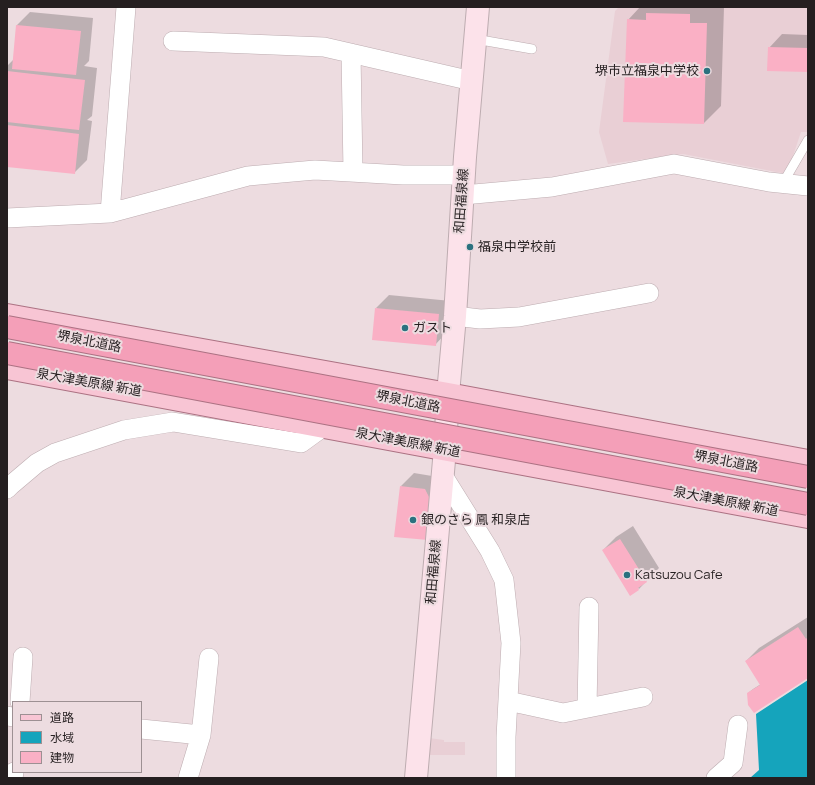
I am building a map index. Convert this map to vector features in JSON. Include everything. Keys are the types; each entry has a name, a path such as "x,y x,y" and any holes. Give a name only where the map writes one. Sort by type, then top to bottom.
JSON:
{"highway":[{"name":"堺泉北道路","path":"7,327 808,477"},
{"name":"堺泉北道路","path":"7,353 808,504"}],"main road":[{"name":"和田福泉線","path":"416,778 445,450 478,7"},
{"path":"7,315 448,394 808,461"},
{"name":"泉大津美原線 新道","path":"7,368 808,517"}],"street":[{"path":"110,213 126,7"},
{"path":"173,41 324,47 472,81"},
{"path":"351,53 353,172"},
{"path":"7,218 110,213 248,176 315,170 403,176 464,185 552,187 674,164 769,182 808,186"},
{"path":"455,316 480,319 519,317 649,293"},
{"path":"7,489 37,463 55,453 124,430 173,422 301,444 323,427"},
{"path":"442,474 490,551 504,580 510,643 506,737 506,778"},
{"path":"587,708 589,607"},
{"path":"20,701 23,657"},
{"path":"188,778 201,735 209,658"},
{"path":"508,701 563,713 643,697"},
{"path":"716,778 733,763 738,725"},
{"path":"142,730 201,735"}],"lane":[{"path":"475,39 532,49"},
{"path":"783,183 808,140"}],"shaded area":[{"name":"堺市立福泉中学校","path":"619,7 808,7 808,132 801,132 787,174 683,154 608,164 599,132 615,11"},
{"path":"429,738 444,740 444,742 465,742 465,755 428,755"}],"water":[{"path":"808,680 808,778 750,778 759,770 756,714"}],"building":[{"path":"646,13 690,14 690,23 707,23 704,124 623,122 627,19 646,20"},
{"path":"16,25 81,31 76,75 12,69"},
{"path":"768,47 808,48 808,72 767,71"},
{"path":"7,71 85,80 79,130 7,122"},
{"path":"7,125 79,134 75,174 7,167"},
{"path":"375,308 439,314 436,346 372,340"},
{"name":"銀のさら 鳳 和泉店","path":"400,486 425,489 432,503 428,540 394,537"},
{"path":"620,539 647,582 630,596 602,550"},
{"path":"798,627 806,639 808,637 808,678 754,713 748,705 747,693 760,685 745,661"}],"place":[{"name":"堺市立福泉中学校","path":"707,71"},
{"name":"福泉中学校前","path":"470,247"},
{"name":"ガスト","path":"405,328"},
{"name":"銀のさら 鳳 和泉店","path":"413,520"},
{"name":"Katsuzou Cafe","path":"627,575"}]}
